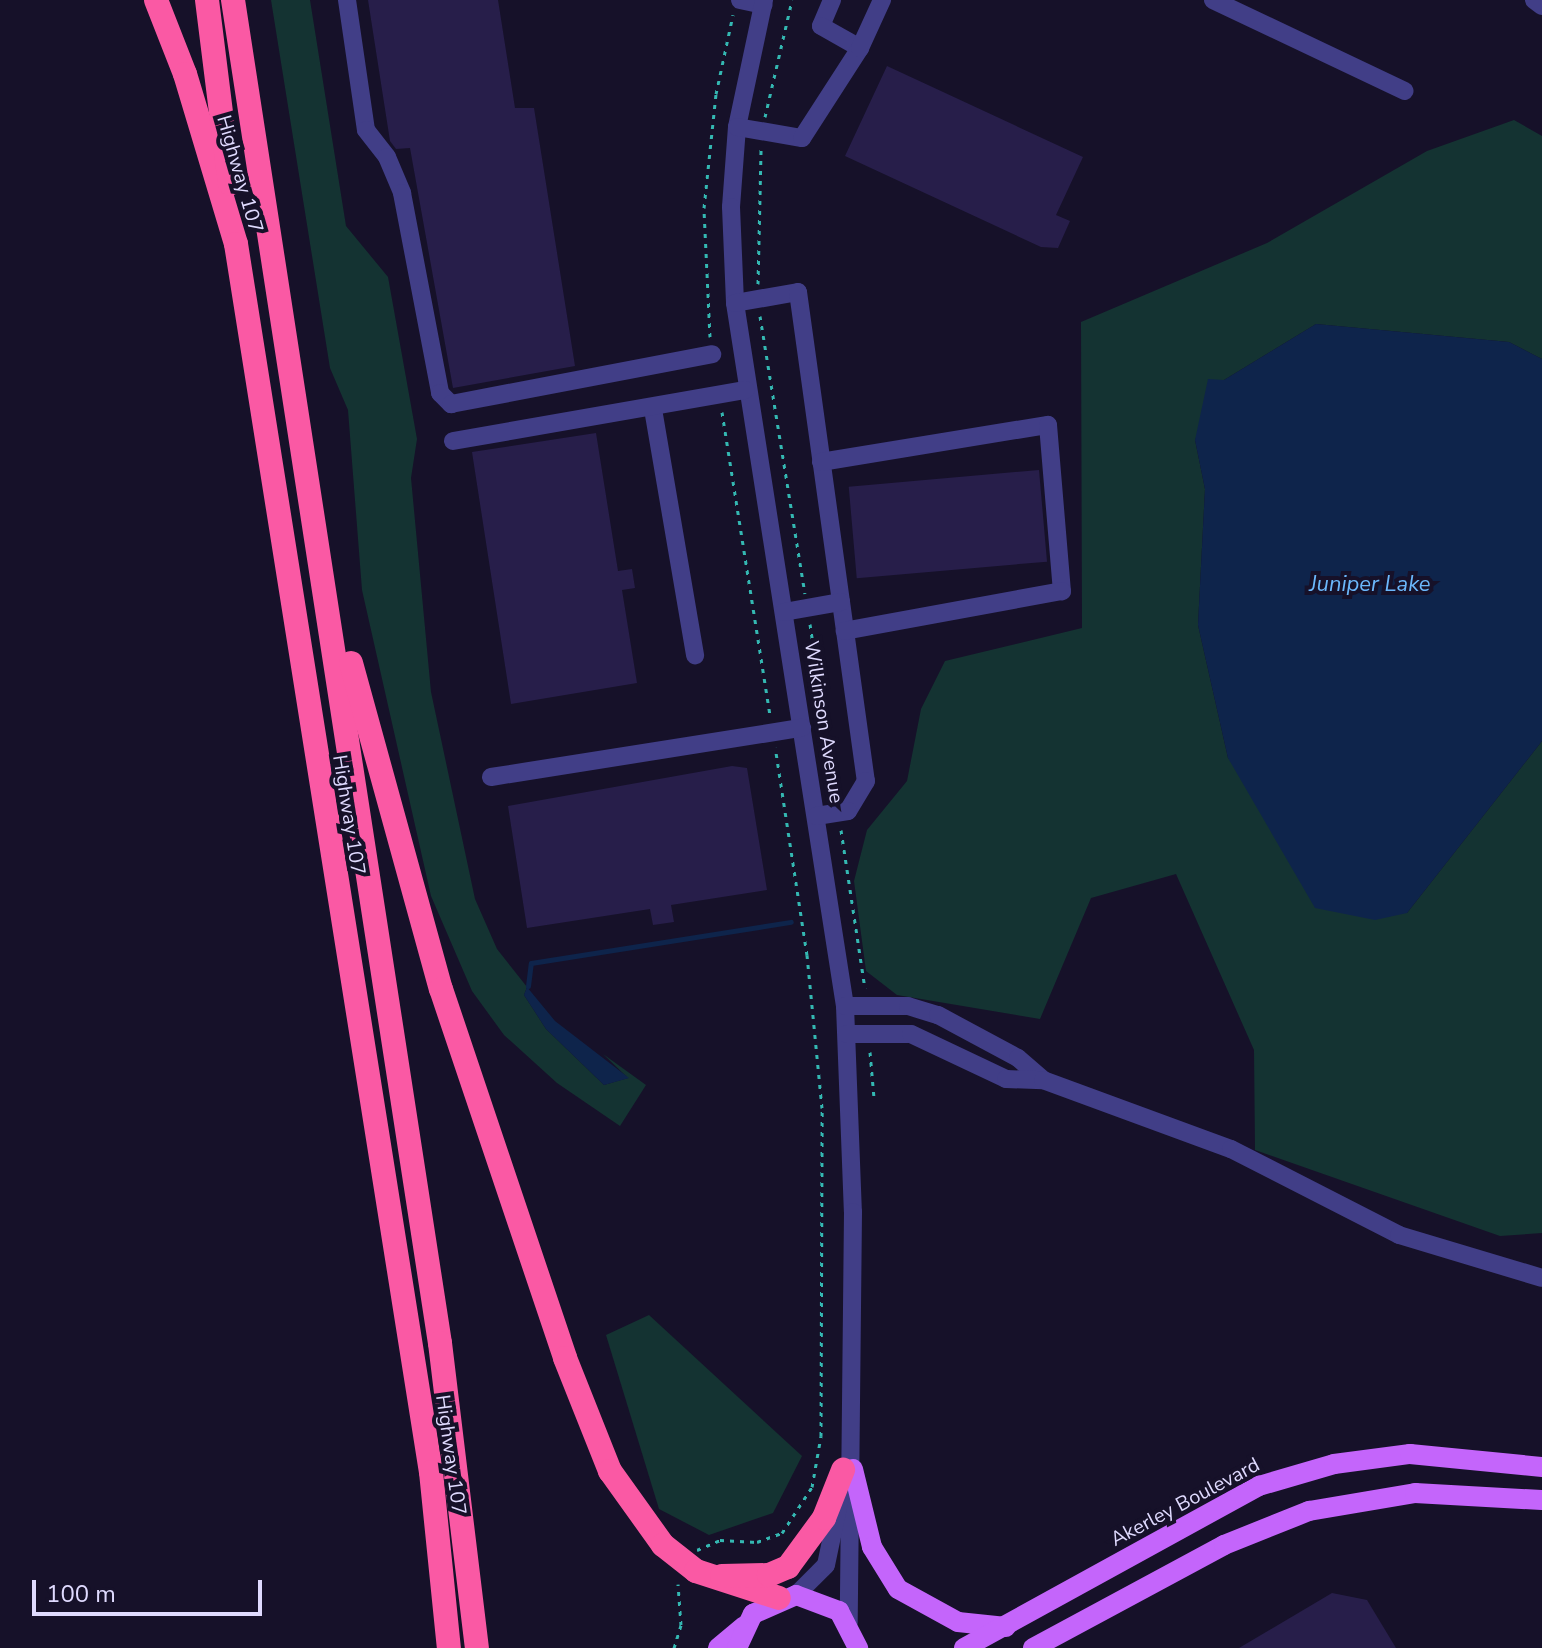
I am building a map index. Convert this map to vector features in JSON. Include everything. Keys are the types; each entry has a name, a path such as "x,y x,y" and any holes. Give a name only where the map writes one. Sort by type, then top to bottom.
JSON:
{"highway":[{"name":"Highway 107","path":"156,0 192,95 236,244 404,1299 445,1599 448,1648"},
{"path":"207,0 236,244"},
{"name":"Highway 107","path":"233,0 322,557 454,1436 477,1648"},
{"path":"322,557 441,989 565,1358 610,1471 663,1545 690,1566 788,1596"},
{"path":"690,1566 749,1578 788,1567 824,1518 849,1465"}],"main road":[{"name":"Akerley Boulevard","path":"964,1648 1259,1486 1297,1475 1410,1454 1542,1467"},
{"path":"849,1465 867,1535 898,1589 958,1622 1006,1627"},
{"path":"1045,1648 1224,1545 1309,1511 1415,1493 1542,1500"},
{"path":"718,1648 788,1596 827,1602 858,1640"},
{"path":"1033,1648 1085,1625"},
{"path":"737,1648 744,1626"}],"street":[{"path":"347,0 366,130 387,157 402,193 440,393 451,404 712,354"},
{"path":"739,0 764,3"},
{"path":"832,0 821,26 860,48"},
{"path":"737,127 802,138 860,48 882,0"},
{"path":"1213,0 1405,91"},
{"path":"1534,0 1542,6"},
{"name":"Wilkinson Avenue","path":"764,3 737,127 731,207 735,303 746,390 845,1006 849,1465 858,1640"},
{"path":"735,303 798,292 866,781 848,811 816,816"},
{"path":"453,441 653,409 746,390"},
{"path":"653,409 695,655"},
{"path":"821,462 1048,425 1062,591 845,631"},
{"path":"784,612 841,602"},
{"path":"491,777 802,728"},
{"path":"845,1006 908,1006 938,1015 1018,1058 1043,1080"},
{"path":"847,1034 911,1034 1006,1079 1043,1080 1231,1149 1399,1235 1542,1278"},
{"name":"Wilkinson Avenue","path":"788,1596 826,1565 849,1465"}],"path":[{"path":"712,354 705,195 716,94 739,0"},
{"path":"792,0 764,132 757,190 759,299 838,813 874,1098"},
{"path":"674,1648 690,1566 709,1542 757,1542 782,1533 804,1506 818,1463 824,1185 808,965 719,395"}],"green space":[{"path":"271,0 310,0 346,226 388,277 417,439 411,478 431,692 475,899 497,949 527,987 524,995 546,1029 604,1085 628,1078 603,1054 646,1085 620,1126 557,1083 504,1035 472,991 431,896 362,590 348,410 330,368"},
{"path":"1514,120 1542,136 1542,359 1509,342 1316,324 1224,380 1195,440 1205,489 1198,625 1228,758 1407,913 1542,741 1542,1233 1500,1236 1255,1150 1254,1050 1176,874 1091,898 1040,1019 897,995 866,971 854,881 867,830 907,781 921,709 945,661 1082,628 1081,322 1267,243 1427,151"},
{"path":"649,1315 802,1456 773,1513 709,1535 659,1509 606,1335"}],"water":[{"name":"Juniper Lake","path":"1316,324 1509,342 1542,359 1542,741 1407,913 1375,920 1315,908 1228,758 1198,625 1205,489 1195,440 1208,379 1224,380"},
{"path":"527,987 555,1021 629,1078 604,1085 546,1029 524,995"}],"building":[{"path":"368,0 498,0 515,108 534,108 575,366 453,388 410,148 396,149 390,141"},
{"path":"887,66 1083,157 1056,215 1070,221 1058,248 1041,247 845,156"},
{"path":"596,433 618,571 632,569 635,588 622,590 637,683 511,704 472,452"},
{"path":"1039,470 1047,562 857,578 849,487"},
{"path":"732,766 747,768 767,890 671,905 674,922 653,925 650,909 527,928 508,806"},
{"path":"1332,1593 1367,1600 1396,1648 1239,1648"}],"waterway":[{"path":"528,986 531,963 791,922"}]}
